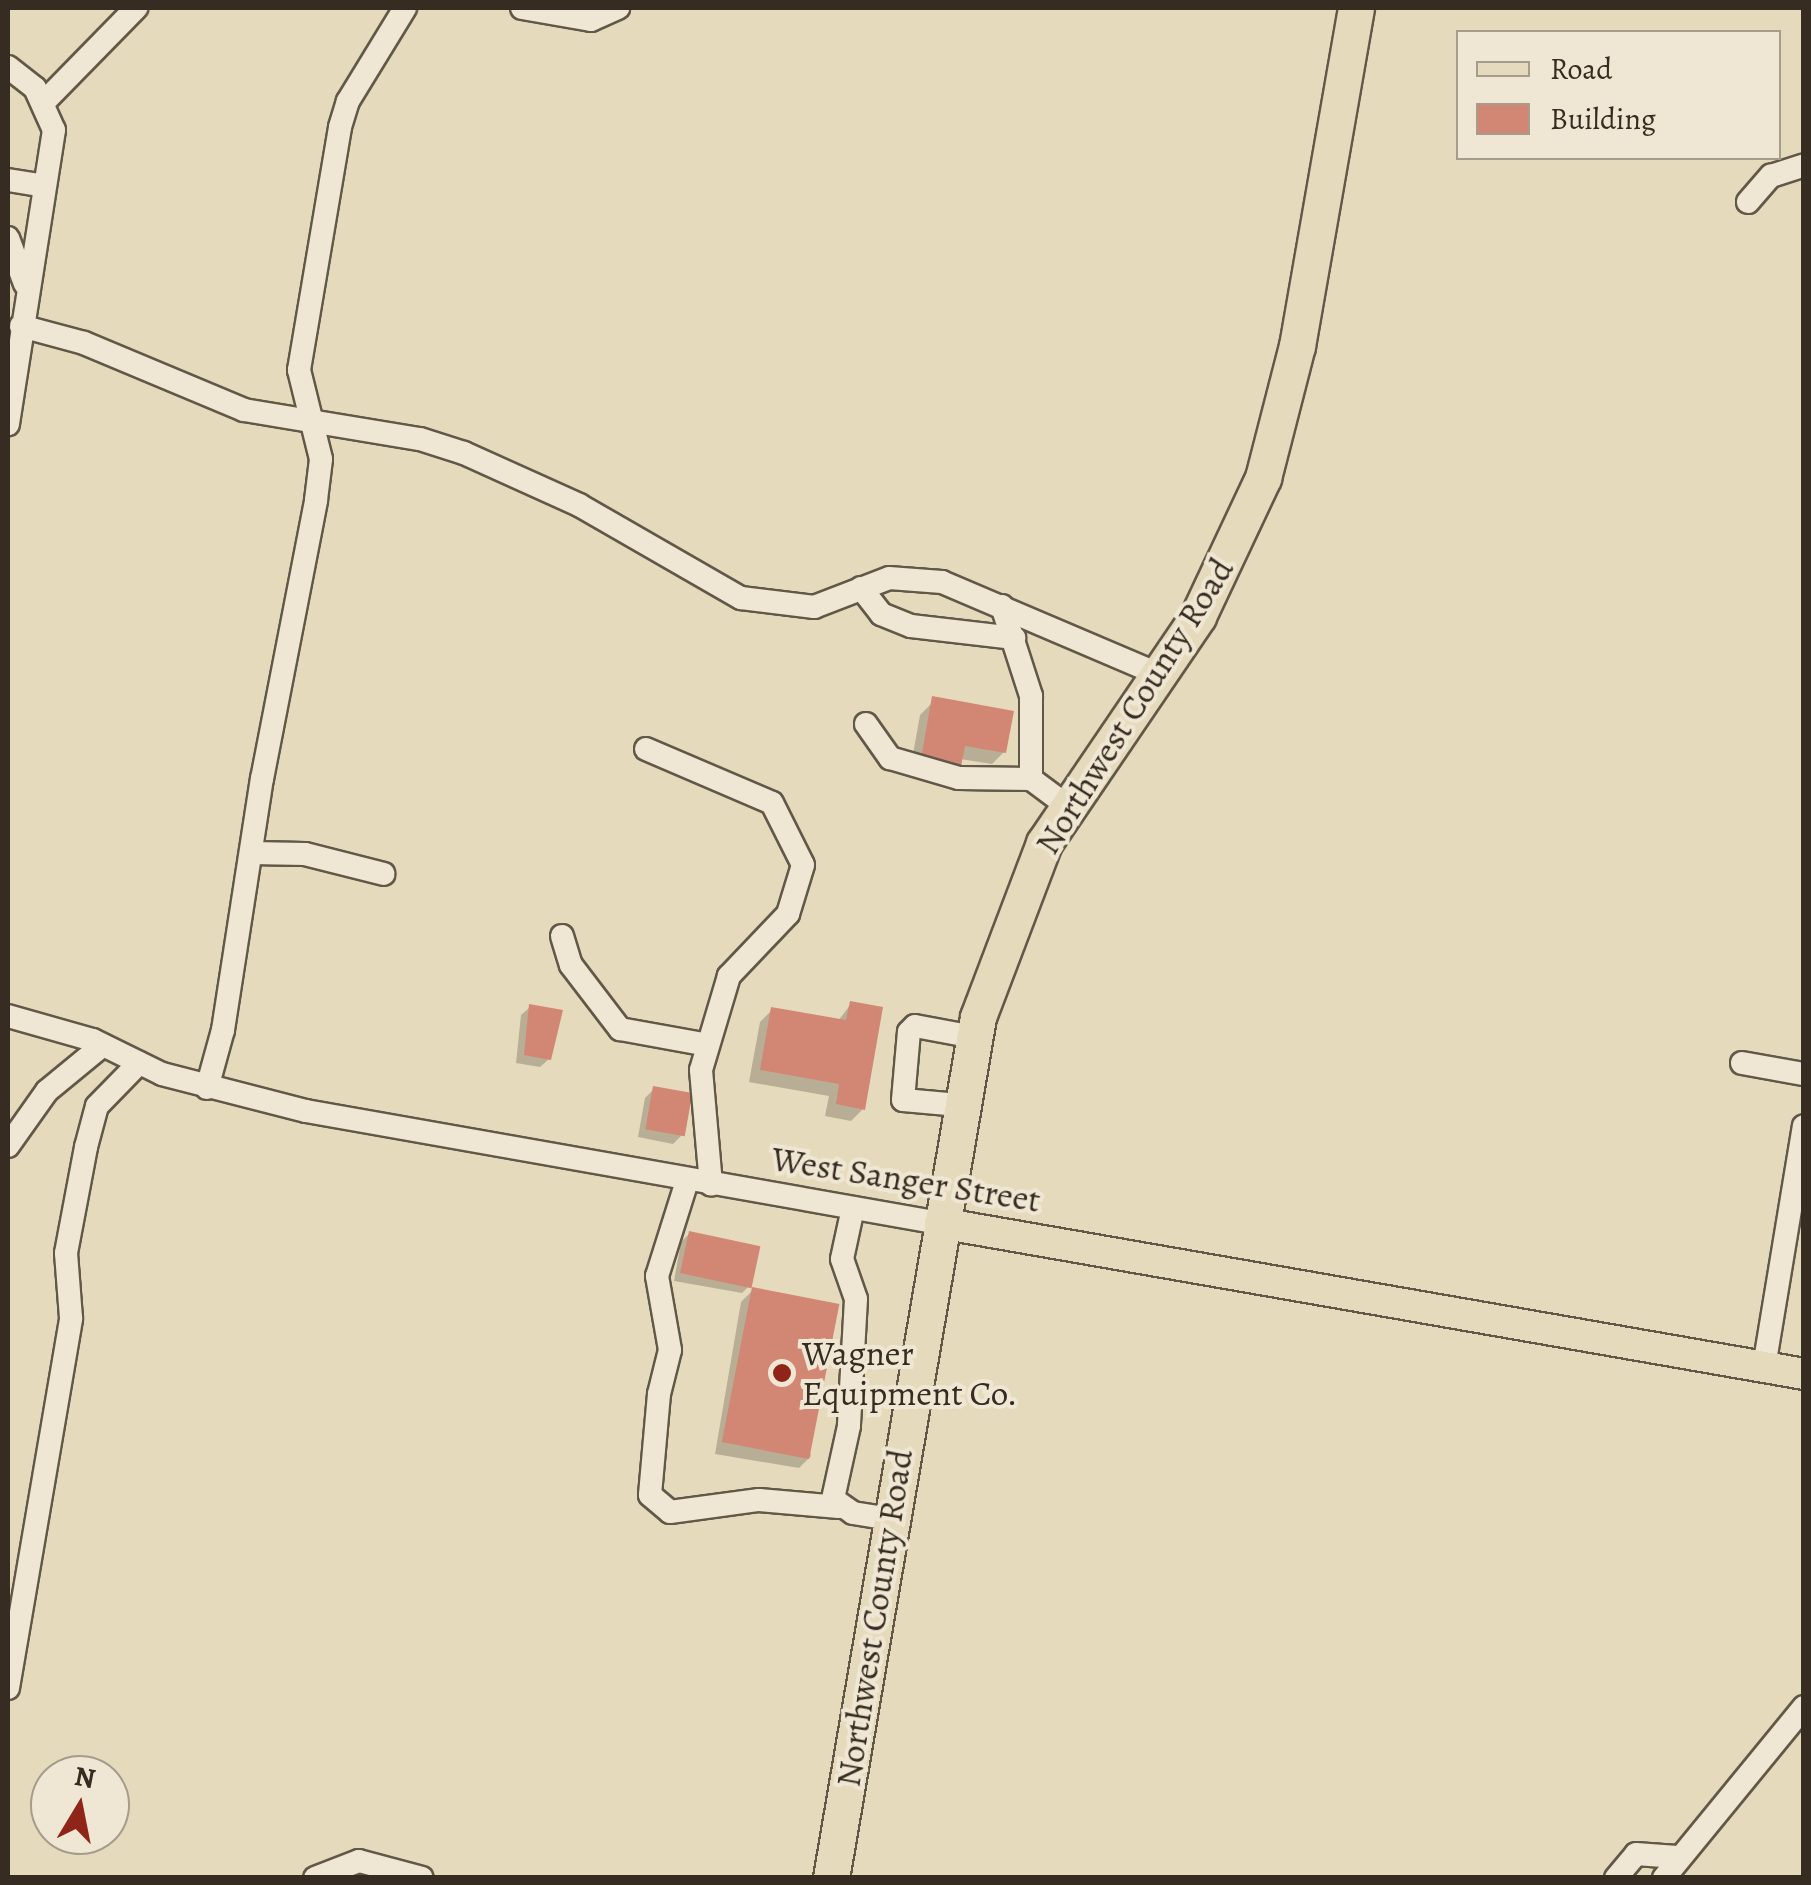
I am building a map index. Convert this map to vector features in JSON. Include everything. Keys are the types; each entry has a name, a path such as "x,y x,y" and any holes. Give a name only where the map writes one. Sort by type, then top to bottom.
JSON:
{"highway":[{"name":"Northwest County Road","path":"832,1878 959,1105 974,1037 1002,944 1066,805 1160,674 1230,557 1268,461 1297,346 1356,8"}],"main road":[{"name":"West Sanger Street","path":"940,1223 1804,1374"}],"street":[{"path":"44,102 136,8"},
{"path":"207,1088 223,1030 251,853 316,500 321,459 299,370 340,127 348,101 406,8"},
{"path":"522,8 592,20 618,8"},
{"path":"8,67 44,102 54,130 8,424"},
{"path":"1748,202 1771,176 1804,165"},
{"path":"8,180 45,186"},
{"path":"8,238 27,292"},
{"path":"22,326 84,343 216,401 312,422 420,439 464,453 579,506 741,598 814,607 861,588 910,576 1002,606 1160,674"},
{"path":"861,588 880,614 912,626 1014,638"},
{"path":"1002,606 1031,696 1031,779"},
{"path":"866,724 890,758 959,778 1031,779 1066,805"},
{"path":"646,750 772,803 788,823 803,865 788,914 730,976 700,1070 711,1185"},
{"path":"251,853 305,854 384,874"},
{"path":"562,936 570,965 620,1028 708,1044"},
{"name":"West Sanger Street","path":"8,1016 103,1045 207,1088 687,1182 940,1223"},
{"path":"959,1105 902,1100 909,1032 915,1026 974,1037"},
{"path":"8,1146 47,1091 103,1045"},
{"path":"8,1688 70,1318 66,1253 86,1147 97,1106 139,1063"},
{"path":"1742,1063 1804,1074"},
{"path":"1764,1368 1804,1126"},
{"path":"687,1182 657,1276 670,1350 658,1394 650,1495 670,1512 759,1500 840,1507 890,1519"},
{"path":"840,1507 834,1498 849,1426 856,1299 842,1259 853,1208"},
{"path":"1664,1878 1676,1857 1804,1707"},
{"path":"1616,1878 1636,1854 1676,1857"},
{"path":"315,1878 359,1860 422,1878"}],"building":[{"path":"932,696 1014,711 1006,753 965,746 961,766 921,759"},
{"path":"850,1001 883,1007 865,1110 836,1104 839,1084 760,1070 771,1007 846,1020"},
{"path":"529,1004 563,1010 551,1060 524,1055"},
{"path":"653,1086 692,1093 685,1136 645,1129"},
{"name":"Wagner Equipment Co.","path":"689,1231 760,1246 751,1288 680,1273"},
{"name":"Wagner Equipment Co.","path":"752,1287 839,1304 809,1459 722,1442"}],"place":[{"name":"Wagner Equipment Co.","path":"782,1373"}]}
